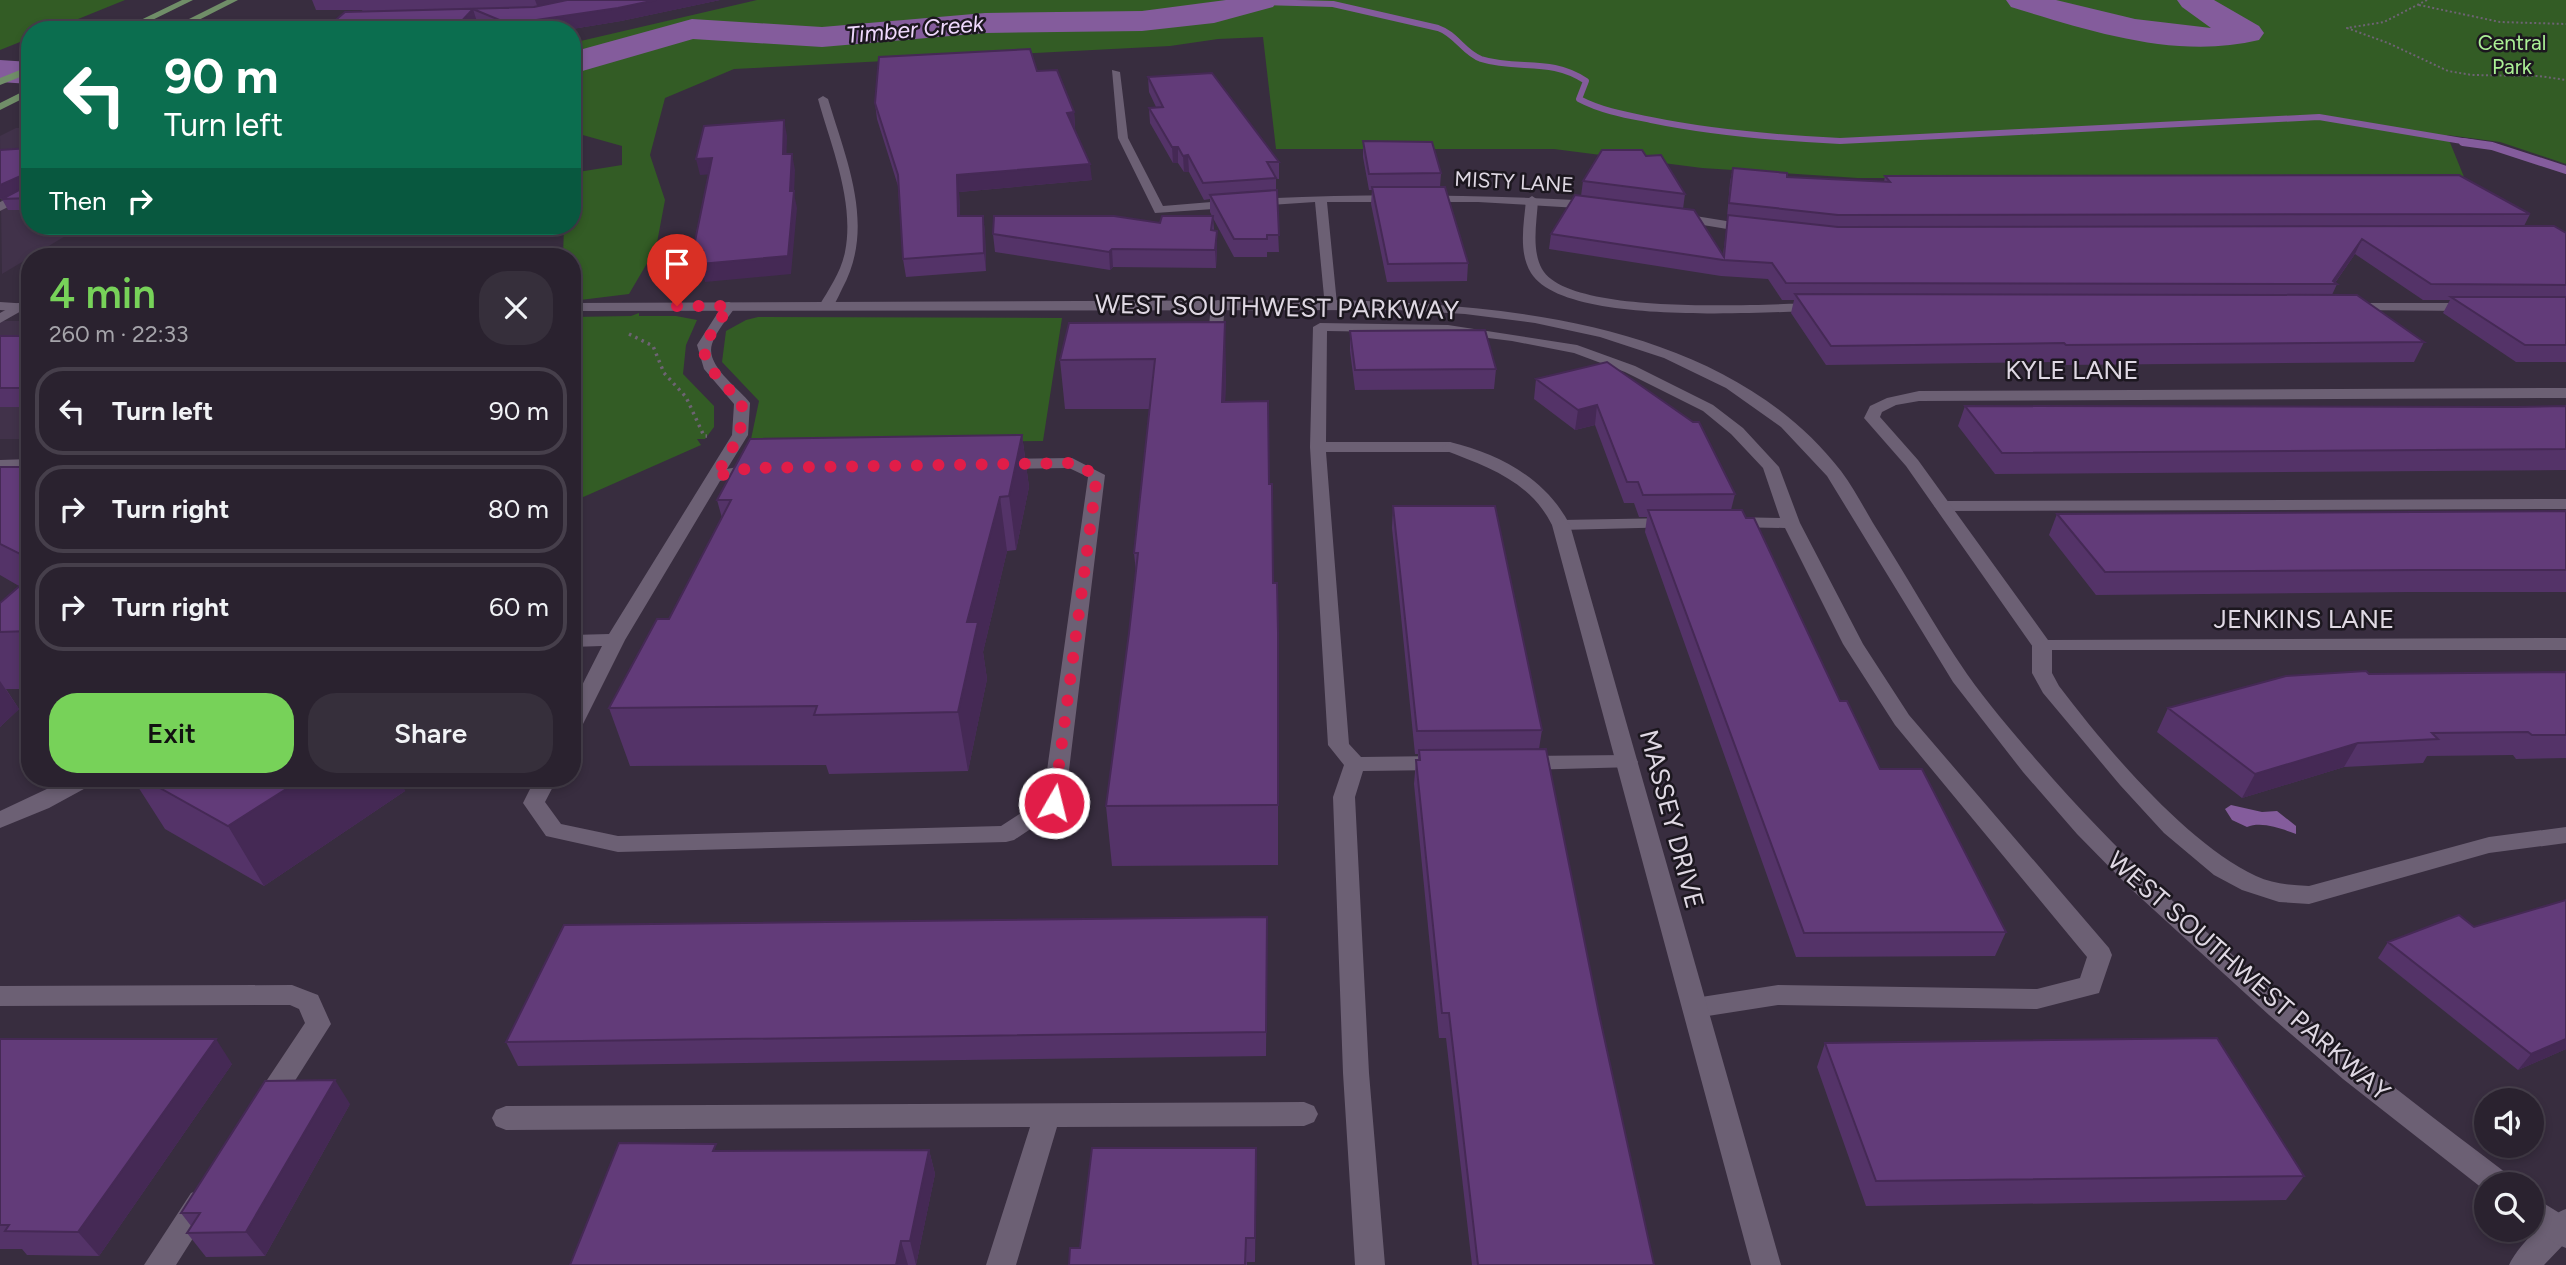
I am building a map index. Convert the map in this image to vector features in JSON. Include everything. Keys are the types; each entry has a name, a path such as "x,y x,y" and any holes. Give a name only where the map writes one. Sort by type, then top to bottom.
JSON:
{"main road":[{"path":"144,21 189,0"},
{"path":"190,21 234,0"},
{"path":"0,82 21,73"},
{"path":"0,107 21,96"}],"street":[{"path":"335,21 377,19"},
{"name":"MISTY LANE","path":"1115,72 1124,138 1159,210 1252,201 1321,198 1532,200 1612,207"},
{"path":"823,99 849,198 852,245 845,269 826,306"},
{"path":"0,207 21,196"},
{"path":"1321,198 1329,304"},
{"path":"1532,200 1530,246 1534,267 1545,282 1572,295 1636,307 1835,307"},
{"path":"1664,215 1759,230"},
{"path":"1201,353 1214,353 1218,304"},
{"name":"WEST SOUTHWEST PARKWAY","path":"581,307 1401,304 1480,310 1573,326 1667,355 1721,381 1767,409 1804,439 1834,473 1960,678 2031,767 2139,883 2278,1008 2363,1079 2483,1172"},
{"path":"0,306 21,307"},
{"path":"581,708 615,640 740,435 742,403 713,371 704,352 704,345 729,306"},
{"path":"2332,307 2483,307"},
{"path":"0,318 21,308"},
{"path":"1355,764 1339,745 1318,447 1320,327 1448,329 1577,349 1630,369 1708,408 1737,431 1771,467 1791,523 1853,644 1902,720 2100,955 2090,986 2037,999 1778,995 1695,1008"},
{"name":"KYLE LANE","path":"2042,646 1912,463 1872,418 1875,409 1902,398 1934,396 2566,393"},
{"name":"MASSEY DRIVE","path":"1318,447 1450,447 1532,483 1551,504 1561,525 1766,1265"},
{"path":"542,787 534,803 554,830 618,844 1006,834 1054,803 1097,475 1072,463 978,464"},
{"path":"0,465 21,464"},
{"path":"715,477 749,468 776,467"},
{"path":"1943,506 2566,504"},
{"path":"1561,525 1791,523"},
{"path":"581,641 615,640"},
{"name":"JENKINS LANE","path":"2042,646 2566,644"},
{"path":"2042,646 2042,673 2050,688 2150,806 2206,856 2263,889 2281,894 2309,895 2489,845 2566,835"},
{"path":"1505,763 1627,762"},
{"path":"1355,764 1464,763"},
{"path":"1355,764 1344,797 1356,1073 1370,1265"},
{"path":"0,820 70,787"},
{"path":"0,996 292,995 309,1002 318,1024 250,1128"},
{"path":"506,1118 1304,1114"},
{"path":"1001,1265 1047,1116"},
{"path":"159,1265 212,1185"},
{"path":"2524,1265 2564,1228 2544,1216"}],"path":[{"path":"2427,0 2384,22 2347,28 2387,43 2425,64 2455,73 2479,76 2540,75 2566,80"},
{"path":"2418,5 2500,22 2566,24"},
{"path":"626,332 653,346 664,373 686,397 704,436"}],"shaded area":[{"path":"21,128 21,235 67,235 45,248 21,248 21,263 2,274 0,136"},
{"path":"0,321 21,321 21,439 0,439"},
{"path":"2231,805 2262,812 2277,811 2296,826 2296,834 2265,825 2247,827 2232,820 2225,809"}],"green space":[{"path":"0,0 125,0 73,21 21,21 21,42 0,50"},
{"name":"Central Park","path":"757,0 2566,0 2566,164 2500,142 2447,135 2464,177 1858,178 1702,168 1554,149 1276,149 1263,37 1218,39 1170,46 734,69 665,98 650,155 665,200 656,248 629,294 581,300 581,248 563,248 564,235 581,235 581,172 622,165 622,146 581,135 581,41"},
{"path":"639,313 639,316 676,316 697,320 686,345 683,374 714,406 714,427 705,439 697,439 701,445 581,498 581,317 631,316"},
{"path":"758,317 1062,318 1043,441 750,444 759,401 722,362 726,331"}],"building":[{"path":"567,0 656,0 529,21 502,21 473,9 462,21 334,21 345,12 534,7"},
{"path":"1030,49 1037,71 1057,70 1074,112 1067,113 1090,164 957,175 958,216 983,216 984,253 903,259 898,175 875,103 879,57"},
{"path":"1212,73 1279,162 1267,162 1276,178 1203,183 1188,155 1183,156 1178,147 1172,147 1149,108 1163,107 1148,77"},
{"path":"784,120 783,154 792,154 790,191 794,191 788,256 700,264 703,251 693,251 712,158 696,159 704,126"},
{"path":"1363,141 1432,142 1441,173 1369,174"},
{"path":"21,149 21,176 0,185 0,150"},
{"path":"1602,150 1642,150 1646,156 1661,155 1685,194 1583,181"},
{"path":"1733,168 1787,173 1787,177 1890,182 1885,176 2459,175 2530,214 1838,215 1729,203"},
{"path":"1372,187 1445,187 1468,263 1388,264"},
{"path":"21,189 21,198 2,199"},
{"path":"1277,190 1279,235 1267,235 1267,239 1234,239 1210,195"},
{"path":"1575,195 1694,210 1724,257 1728,215 1838,227 2554,226 2566,233 2566,285 2431,284 2362,239 2333,281 2337,284 1786,283 1772,263 1723,260 1551,234"},
{"path":"994,216 1114,216 1160,223 1162,216 1213,216 1211,230 1217,231 1215,250 1112,249 1109,252 993,234"},
{"path":"1795,294 2357,295 2424,342 1831,346"},
{"path":"2451,297 2566,297 2566,345 2525,345"},
{"path":"1225,322 1222,402 1268,401 1273,583 1277,583 1278,805 1106,806 1138,553 1134,553 1155,359 1060,360 1069,323"},
{"path":"1485,330 1496,369 1355,370 1350,331"},
{"path":"0,336 21,336 21,388 0,388"},
{"path":"1607,362 1693,422 1699,422 1735,494 1643,495 1638,482 1627,482 1597,405 1578,410 1536,379"},
{"path":"1965,406 2566,406 2566,449 2002,453"},
{"path":"1022,435 1009,496 1000,497 967,622 978,622 958,712 814,715 817,706 609,708 657,619 669,619 731,500 717,500 750,439"},
{"path":"0,467 21,467 21,554 0,544"},
{"path":"1393,506 1495,506 1542,730 1417,731"},
{"path":"1648,510 1742,510 1746,518 1754,518 1840,701 1847,701 1880,769 1922,769 2006,932 1804,933"},
{"path":"2566,511 2566,570 2105,572 2057,514"},
{"path":"21,585 21,631 0,632 0,603"},
{"path":"2366,671 2369,674 2566,672 2566,735 2532,735 2528,732 2432,733 2438,739 2358,743 2255,774 2168,708 2286,676"},
{"path":"1546,749 1599,1014 1654,1265 1478,1265 1449,1013 1442,1013 1416,760 1420,760 1419,750"},
{"path":"158,787 289,787 228,826"},
{"path":"2566,900 2566,1039 2531,1054 2388,942 2459,915 2474,927"},
{"path":"1267,917 1266,1032 506,1042 564,925"},
{"path":"2217,1038 2304,1176 1876,1181 1825,1043"},
{"path":"0,1039 216,1039 78,1232 5,1231 9,1225 0,1225"},
{"path":"335,1080 246,1232 187,1233 200,1213 181,1213 265,1081"},
{"path":"619,1143 716,1144 713,1151 929,1150 910,1241 901,1241 896,1265 570,1265"},
{"path":"1092,1148 1256,1148 1255,1238 1246,1238 1245,1265 1069,1265 1070,1248 1080,1248"}],"waterway":[{"name":"Timber Creek","path":"581,60 692,29 822,37 985,23 1142,21 1214,13 1262,0"},
{"name":"Timber Creek","path":"2022,0 2102,22 2168,35 2226,38 2247,33 2226,23 2193,0"},
{"path":"1259,2 1333,4 1438,28 1481,59 1560,69 1573,74 1586,81 1579,99 1596,107 1675,125 1722,132 1840,141 2319,117 2474,143"},
{"name":"Timber Creek","path":"0,71 21,72"},
{"path":"2463,142 2492,146 2566,170"}],"route":[{"path":"677,306 729,306 704,345 704,352 713,371 742,403 740,435 715,477 749,468 1072,463 1097,475 1054,803"}]}
